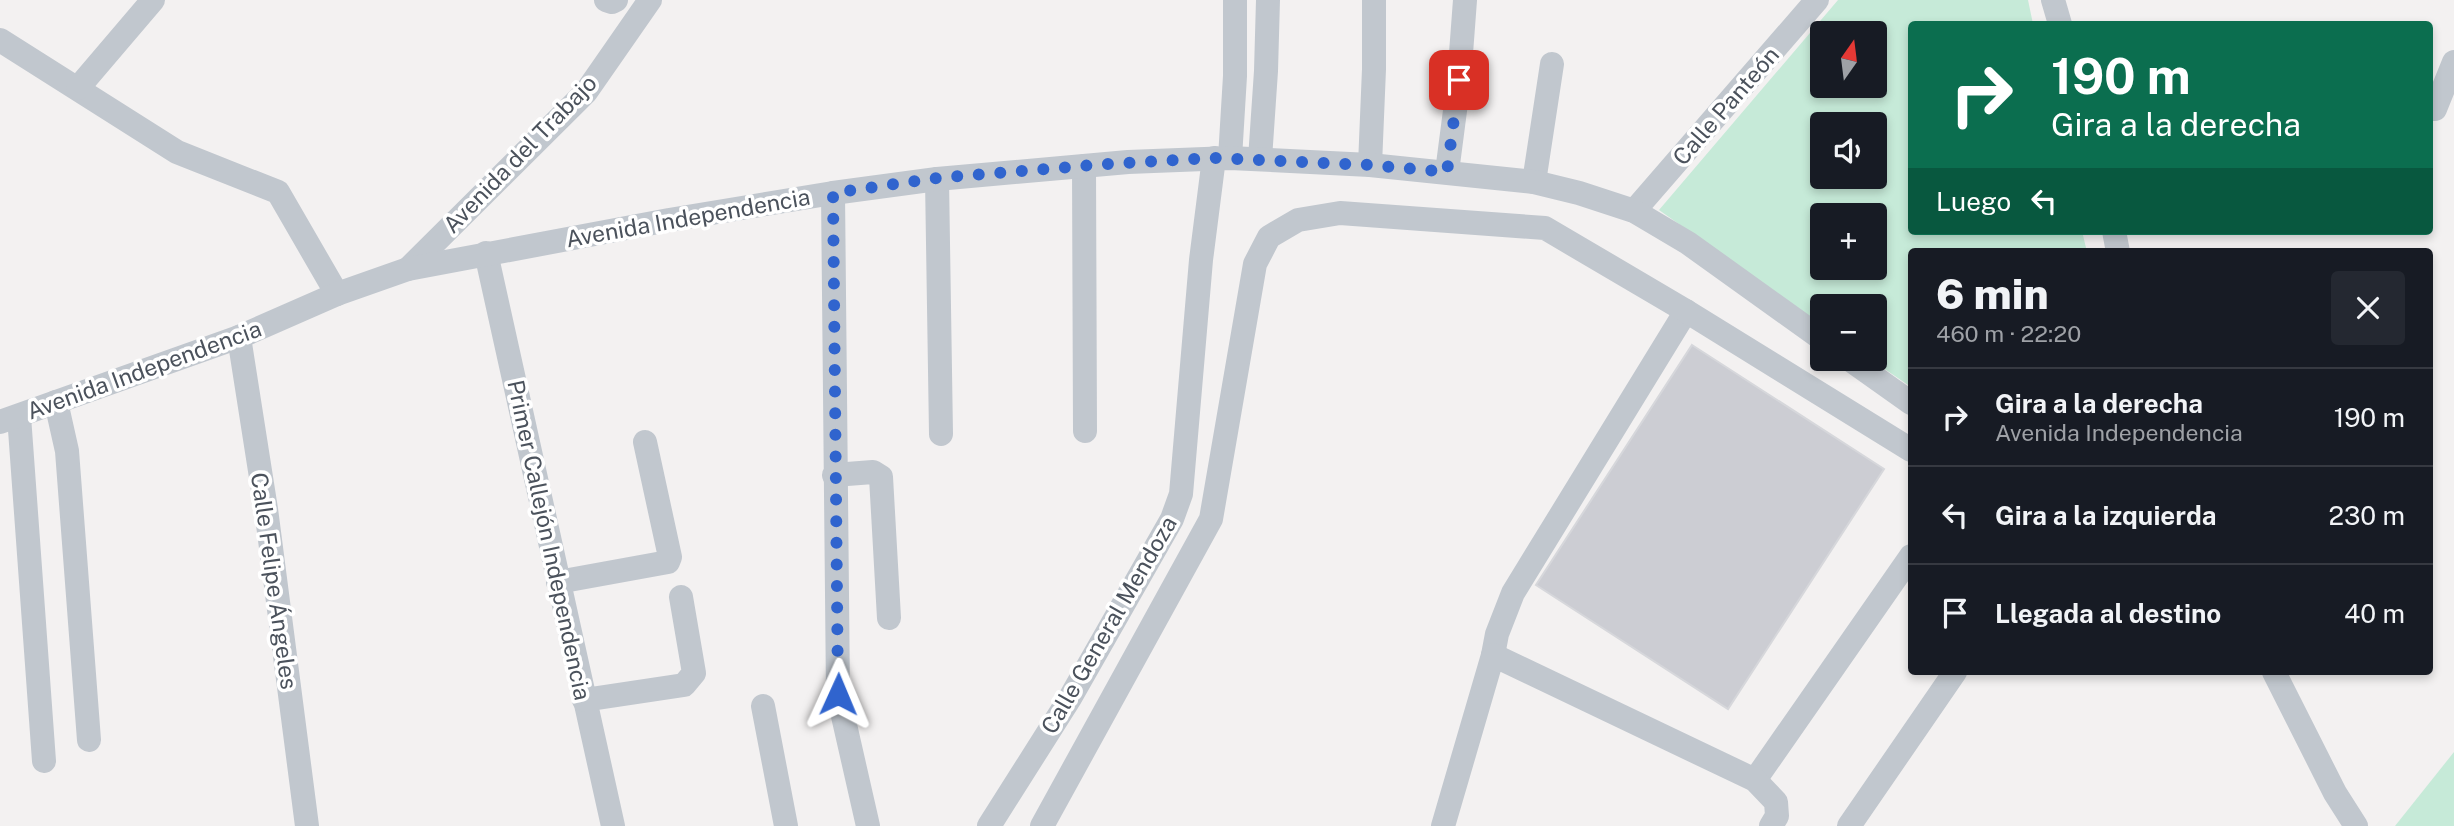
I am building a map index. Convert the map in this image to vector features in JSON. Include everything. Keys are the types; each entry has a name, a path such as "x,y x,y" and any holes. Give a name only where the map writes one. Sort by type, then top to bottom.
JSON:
{"street":[{"path":"78,88 153,0"},
{"path":"606,0 616,0"},
{"name":"Avenida del Trabajo","path":"408,269 586,92 650,0"},
{"name":"Calle General Mendoza","path":"989,826 1070,698 1172,519 1181,494 1201,260 1222,158 1235,76 1235,0"},
{"path":"1259,159 1268,0"},
{"path":"1370,165 1374,0"},
{"path":"1447,172 1459,80 1465,0"},
{"name":"Calle Panteón","path":"1634,211 1817,0"},
{"path":"2053,0 2059,21"},
{"path":"0,40 177,152 278,192 337,294"},
{"path":"2435,108 2454,62"},
{"path":"1534,182 1552,64"},
{"name":"Avenida Independencia","path":"10,419 239,337 337,294 408,269 833,193 937,178 1222,158 1370,165 1534,182 1634,211 1688,243 1810,330"},
{"path":"1084,166 1085,431"},
{"path":"937,178 941,433"},
{"path":"833,193 838,694 867,826"},
{"path":"1042,826 1211,519 1255,264 1269,237 1298,220 1340,213 1545,228 1686,311 1908,448"},
{"name":"Primer Callejón Independencia","path":"486,253 613,826"},
{"path":"1443,826 1497,635 1513,593 1686,311"},
{"name":"Calle Felipe Ángeles","path":"239,337 266,509 307,826"},
{"path":"1866,371 1908,401"},
{"path":"56,402 67,451 89,740"},
{"path":"10,419 44,761"},
{"path":"558,582 668,562 670,557 645,442"},
{"path":"834,475 873,472 881,477 889,618"},
{"path":"1755,780 1908,560"},
{"path":"584,700 684,685 690,679 694,673 681,597"},
{"path":"1493,655 1755,780 1776,802 1777,816 1771,826"},
{"path":"1849,826 1953,675"},
{"path":"2276,675 2335,793 2356,826"},
{"path":"762,706 786,826"}],"green space":[{"path":"1838,0 2028,0 2032,21 1908,21 1908,235 2083,235 2086,248 1908,248 1908,385 1887,371 1887,294 1810,294 1810,317 1659,210 1810,33 1810,98 1887,98 1887,21 1820,21"},
{"path":"2454,752 2454,826 2395,826"}],"building":[{"path":"1692,345 1884,469 1728,709 1536,585"}],"route":[{"path":"838,694 833,193 937,178 1214,158 1370,165 1447,172 1459,80"}]}
